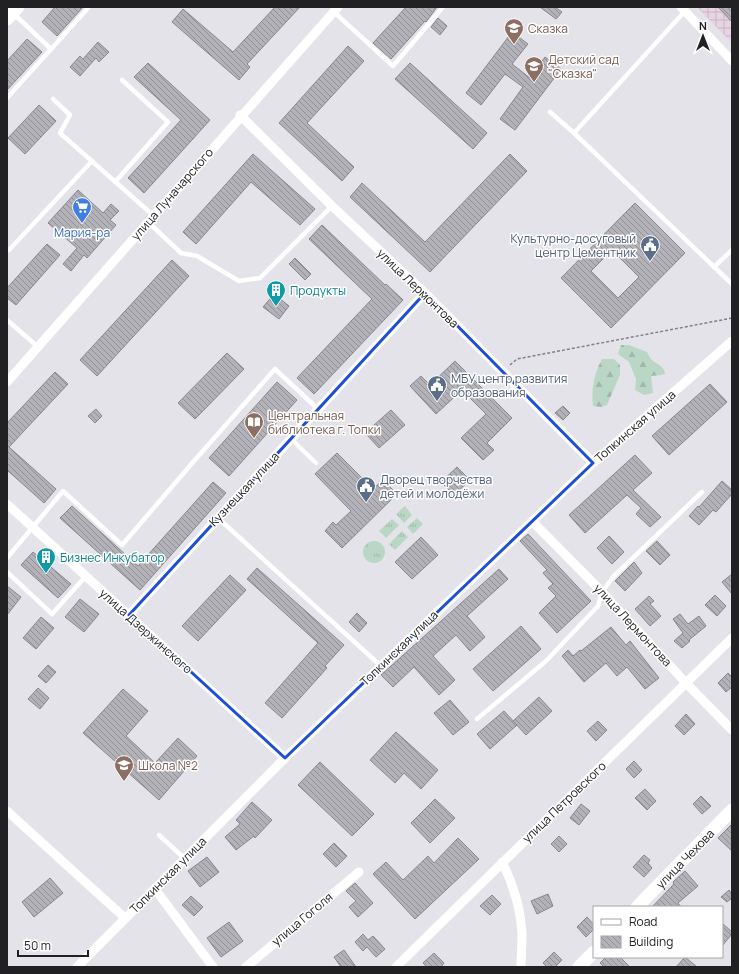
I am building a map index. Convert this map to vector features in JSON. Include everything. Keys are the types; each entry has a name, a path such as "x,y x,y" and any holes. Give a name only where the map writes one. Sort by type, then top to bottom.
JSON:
{"street":[{"name":"улица Луначарского","path":"7,382 151,219 240,115 336,9"},
{"path":"683,9 732,61"},
{"name":"улица Лермонтова","path":"240,115 332,206 425,293 593,463"},
{"name":"Кузнецкая улица","path":"129,615 425,293"},
{"name":"Топкинская улица","path":"77,967 285,758 532,521 593,463 732,341"},
{"name":"улица Дзержинского","path":"7,504 285,758"},
{"name":"улица Лермонтова","path":"532,521 602,592 686,683 732,730"},
{"name":"улица Петровского","path":"396,967 732,638"},
{"name":"улица Чехова","path":"638,906 732,810"},
{"path":"7,811 126,918"},
{"path":"502,862 509,876 517,904 522,933 521,967"},
{"name":"улица Гоголя","path":"246,967 359,872"},
{"path":"155,889 213,967"},
{"path":"579,967 593,953"}],"lane":[{"path":"7,98 89,7"},
{"path":"336,9 393,66 443,7"},
{"path":"574,133 683,9"},
{"path":"12,13 51,49"},
{"path":"115,182 168,122 122,80"},
{"path":"53,99 70,115 60,133 115,182 181,253 197,256 239,281 260,278 332,206"},
{"path":"550,112 574,133 732,284"},
{"path":"10,250 92,161"},
{"path":"714,267 732,250"},
{"path":"7,320 38,347"},
{"path":"7,558 62,491 122,545 275,369 318,409"},
{"path":"291,439 316,463"},
{"path":"477,720 546,661 598,606 602,592 613,577 702,492"},
{"path":"218,518 381,666"},
{"path":"7,572 52,614 86,576"},
{"path":"159,836 185,859"}],"path":[{"path":"503,372 517,359 732,318"}],"highlighted area":[{"path":"425,293 593,463 285,758 129,615"}],"shaded area":[{"path":"697,7 732,7 732,43"}],"green space":[{"path":"621,345 629,345 647,352 652,360 663,369 665,374 651,376 653,393 644,395 635,390 636,379 629,362 618,354"},
{"path":"602,359 614,359 620,365 620,375 607,405 601,407 593,406 592,394 595,376"},
{"path":"405,506 412,515 404,523 396,514"},
{"path":"417,518 423,524 413,534 407,527"},
{"path":"392,519 399,525 386,538 379,531"},
{"path":"402,531 408,537 395,550 389,544"},
{"path":"374,541 378,542 384,548 384,556 378,562 374,563 370,562 364,556 363,552 364,548 370,542"}],"building":[{"path":"55,7 83,7 57,36 42,22"},
{"path":"275,7 300,7 247,64 250,67 239,80 172,22 183,9 233,52"},
{"path":"406,7 437,7 426,22 425,21 391,59 373,43"},
{"path":"540,7 555,7 562,12 556,19"},
{"path":"718,7 732,7 732,22"},
{"path":"438,18 447,26 440,35 431,27"},
{"name":"Детский сад \"Сказка\"","path":"512,32 528,44 512,64 530,78 545,57 561,69 515,130 500,119 523,87 505,74 481,105 466,93"},
{"path":"27,39 42,52 7,90 7,61"},
{"path":"98,42 109,52 99,62 96,58 80,76 70,67 80,56 83,59"},
{"path":"348,46 364,61 307,123 354,167 342,181 279,123"},
{"path":"148,63 210,120 144,193 128,178 181,120 134,77"},
{"path":"410,63 487,133 473,149 395,79"},
{"path":"39,105 56,121 25,154 8,138"},
{"path":"253,154 315,209 300,225 251,182 196,244 183,232"},
{"path":"510,154 527,171 430,272 350,197 362,183 425,242"},
{"name":"Мария-ра","path":"78,190 103,213 111,204 119,211 110,220 116,225 87,258 84,255 71,271 63,264 77,248 48,223"},
{"name":"Культурно-досуговый центр Цементник","path":"635,203 685,253 611,328 561,278","holes":["612,250 639,277 618,298 591,271"]},
{"path":"322,225 385,285 386,284 403,300 314,394 297,378 372,299 309,239"},
{"path":"47,244 60,255 16,305 7,298 7,288"},
{"path":"295,258 311,274 305,280 289,264"},
{"path":"172,260 189,276 97,376 80,360"},
{"name":"Продукты","path":"274,294 289,306 279,319 263,307"},
{"path":"227,353 244,369 195,419 178,403"},
{"name":"МБУ центр развития образования","path":"455,361 512,418 487,443 494,450 483,460 461,438 486,414 462,390 436,414 410,386 421,376 430,385"},
{"path":"55,372 68,384 9,447 56,489 44,503 7,470 7,423"},
{"path":"277,382 297,400 229,476 209,458"},
{"path":"710,384 727,402 669,455 652,436"},
{"path":"563,406 570,413 563,420 555,413"},
{"path":"96,409 102,416 95,423 88,416"},
{"path":"391,410 405,425 379,448 365,433"},
{"name":"Дворец творчества детей и молодёжи","path":"337,453 373,489 383,480 397,494 342,548 325,531 333,522 336,525 351,511 315,474"},
{"path":"635,455 652,473 633,490 661,517 650,527 636,514 641,508 627,495 585,533 569,515"},
{"path":"457,467 470,480 454,495 441,482"},
{"path":"722,481 732,490 732,494 716,512 713,510 699,525 689,516"},
{"path":"213,482 226,493 140,590 60,518 72,506 138,566"},
{"path":"528,534 591,601 557,633 539,613 556,596 548,588 553,584 543,573 547,570 520,541"},
{"path":"609,536 624,552 612,564 597,548"},
{"path":"421,537 438,555 412,579 395,562"},
{"path":"657,541 670,555 660,565 646,551"},
{"name":"Бизнес Инкубатор","path":"33,552 71,584 58,598 21,565"},
{"path":"634,562 642,573 625,591 615,581"},
{"path":"257,568 344,645 325,666 327,668 282,718 265,703 318,643 247,579"},
{"path":"499,569 508,579 467,616 485,637 470,651 456,635 433,656 455,680 439,695 414,667 393,687 381,675"},
{"path":"732,574 732,594 722,582"},
{"path":"230,575 246,590 198,641 182,626"},
{"path":"7,586 21,597 7,615"},
{"path":"715,595 726,606 717,616 705,605"},
{"path":"649,596 654,601 650,604 661,616 650,626 635,609"},
{"path":"80,599 99,614 84,632 65,617"},
{"path":"357,613 367,623 359,632 349,622"},
{"path":"680,614 688,624 699,616 706,626 682,648 674,641 683,633 673,619"},
{"path":"41,617 54,628 36,649 23,638"},
{"path":"521,626 541,649 493,691 473,669"},
{"path":"611,627 626,645 630,641 659,678 645,689 627,667 617,676 606,663 584,682 562,656 568,650 573,656"},
{"path":"48,665 56,672 46,683 38,676"},
{"path":"728,673 732,677 732,687 726,692 718,683"},
{"path":"38,688 49,698 40,709 28,699"},
{"path":"123,689 148,711 126,736 155,763 178,738 197,756 159,800 83,733"},
{"path":"539,697 552,711 526,735 513,721"},
{"path":"450,700 469,722 453,735 434,713"},
{"path":"504,711 517,725 490,749 477,734"},
{"path":"686,714 695,724 684,735 675,726"},
{"path":"598,721 607,730 596,741 587,731"},
{"path":"396,732 438,770 421,789 404,773 395,783 370,760"},
{"path":"634,761 642,770 634,778 626,769"},
{"path":"320,762 374,814 352,836 298,785"},
{"path":"645,789 656,801 647,810 635,798"},
{"path":"701,796 711,806 702,814 693,804"},
{"path":"435,799 455,818 430,843 411,823"},
{"path":"252,802 272,820 255,838 254,836 236,850 225,837 240,824 236,820"},
{"path":"581,804 590,811 579,825 570,818"},
{"path":"732,824 732,851 718,838"},
{"path":"559,836 567,844 559,852 551,844"},
{"path":"458,838 479,859 415,919 373,874 386,862 403,880 428,856 434,863"},
{"path":"334,843 347,856 336,867 323,854"},
{"path":"644,855 650,860 648,863 652,868 644,877 633,867"},
{"path":"207,857 219,872 200,887 188,871"},
{"path":"685,871 698,886 678,903 680,906 653,906 674,884 673,882"},
{"path":"50,878 63,893 34,917 22,902"},
{"path":"355,883 373,903 358,917 349,907 356,901 346,891"},
{"path":"729,890 732,898 727,902 721,897"},
{"path":"548,894 553,906 537,914 531,901"},
{"path":"492,895 501,904 490,915 480,906"},
{"path":"191,896 203,907 194,916 182,905"},
{"path":"587,917 593,924 593,930 586,937 577,927"},
{"path":"229,922 243,941 221,957 207,938"},
{"path":"723,924 732,932 723,945"},
{"path":"363,934 368,940 373,936 385,949 376,957 367,947 363,951 355,942"},
{"path":"344,950 356,967 341,967 334,957"},
{"path":"554,952 562,960 555,967 547,967 543,963"},
{"path":"434,953 444,963 441,967 427,967 423,963"},
{"path":"605,958 621,958 630,967 604,967 600,963"},
{"path":"684,958 686,958 697,967 676,967"}],"place":[{"name":"Сказка","path":"514,45"},
{"name":"Детский сад \"Сказка\"","path":"534,83"},
{"name":"Мария-ра","path":"82,224"},
{"name":"Культурно-досуговый центр Цементник","path":"650,262"},
{"name":"Продукты","path":"276,307"},
{"name":"МБУ центр развития образования","path":"437,402"},
{"name":"Центральная библиотека г. Топки","path":"254,439"},
{"name":"Дворец творчества детей и молодёжи","path":"366,503"},
{"name":"Бизнес Инкубатор","path":"46,574"},
{"name":"Школа №2","path":"124,782"}]}
